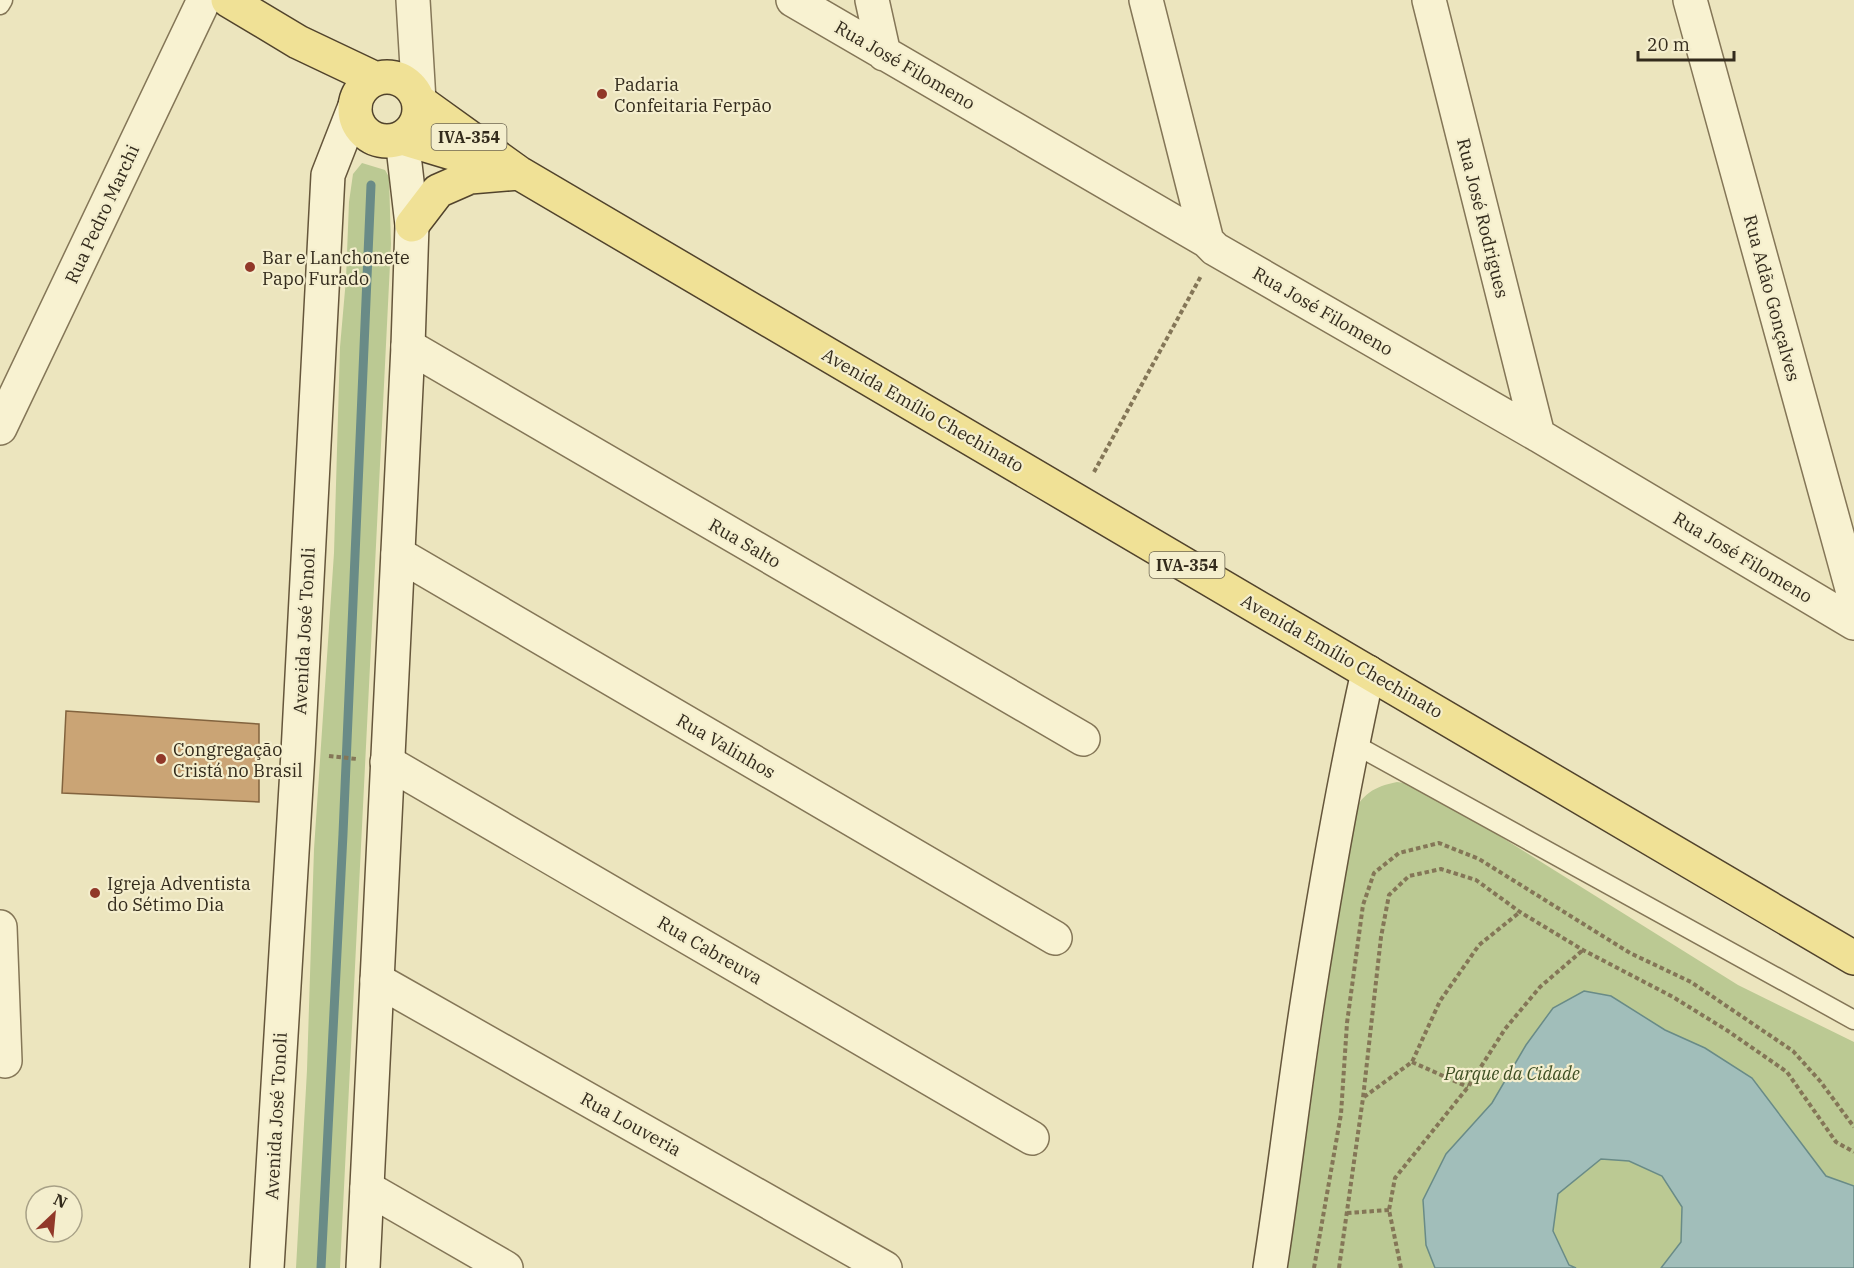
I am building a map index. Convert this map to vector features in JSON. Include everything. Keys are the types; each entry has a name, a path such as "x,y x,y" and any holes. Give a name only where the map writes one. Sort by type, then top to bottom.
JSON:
{"main road":[{"path":"228,0 298,42 376,79"},
{"path":"298,42 355,106"},
{"path":"386,77 397,79 414,92 419,101 417,123 411,132 393,141 383,141 365,133 355,116 355,106 362,90 376,79 386,77"},
{"name":"Avenida Emílio Chechinato","path":"419,101 519,173 1854,958"},
{"name":"Avenida Emílio Chechinato","path":"402,138 519,173"},
{"path":"412,225 438,191 470,177 519,173"}],"street":[{"name":"Rua Pedro Marchi","path":"0,428 204,0"},
{"path":"413,0 419,101"},
{"name":"Rua José Filomeno","path":"793,0 1538,435 1854,623"},
{"path":"872,0 884,54"},
{"path":"1146,0 1211,245"},
{"name":"Rua José Rodrigues","path":"1429,0 1538,435"},
{"name":"Rua Adão Gonçalves","path":"1690,0 1854,596"},
{"name":"Avenida José Tonoli","path":"267,1268 299,741 328,175 355,106"},
{"path":"363,1268 377,981 373,761 398,554 408,346 412,225 402,138"},
{"name":"Rua Salto","path":"408,346 1083,739"},
{"name":"Rua Valinhos","path":"398,554 1055,938"},
{"path":"1270,1268 1308,1000 1352,743 1368,672"},
{"name":"Rua Cabreuva","path":"373,761 1032,1138"},
{"path":"0,927 2,1060"},
{"name":"Rua Louveria","path":"377,981 885,1268"},
{"path":"367,1188 506,1268"}],"lane":[{"path":"0,5 3,0"},
{"path":"1352,743 1854,1020"}],"path":[{"path":"1081,503 1091,477 1211,245"},
{"path":"325,756 373,761"},
{"path":"1314,1268 1341,1114 1347,1023 1363,905 1374,873 1399,853 1439,843 1479,859 1630,953 1691,982 1793,1051 1820,1081 1854,1127"},
{"path":"1340,1268 1381,937 1389,895 1409,876 1441,869 1476,880 1520,912 1583,950 1673,997 1787,1071 1836,1142 1854,1152"},
{"path":"1362,1098 1412,1062 1440,1001 1479,945 1520,912"},
{"path":"1401,1268 1389,1210 1395,1178 1468,1086 1505,1029 1519,1012 1540,987 1583,950"},
{"path":"1412,1062 1468,1086"},
{"path":"1347,1212 1389,1210"}],"green space":[{"path":"362,163 385,170 389,177 391,244 340,1268 296,1268 307,1070 314,849 334,553 340,347 349,202 353,174"},
{"name":"Parque da Cidade","path":"1397,782 1412,784 1426,790 1738,985 1854,1042 1854,1268 1287,1268 1352,816 1360,802 1369,793 1381,786"}],"water":[{"path":"1584,991 1611,996 1665,1030 1705,1048 1752,1078 1826,1176 1854,1186 1854,1268 1661,1268 1681,1242 1682,1207 1662,1176 1629,1161 1601,1159 1558,1194 1553,1231 1569,1265 1576,1268 1435,1268 1426,1245 1423,1200 1446,1154 1492,1103 1526,1045 1553,1008"}],"building":[{"name":"Congregação Cristá no Brasil","path":"66,711 259,724 259,802 62,793"}],"waterway":[{"path":"321,1268 343,834 371,185"}],"place":[{"name":"Padaria Confeitaria Ferpão","path":"602,94"},
{"name":"Bar e Lanchonete Papo Furado","path":"250,267"},
{"name":"Congregação Cristá no Brasil","path":"161,759"},
{"name":"Igreja Adventista do Sétimo Dia","path":"95,893"}]}
